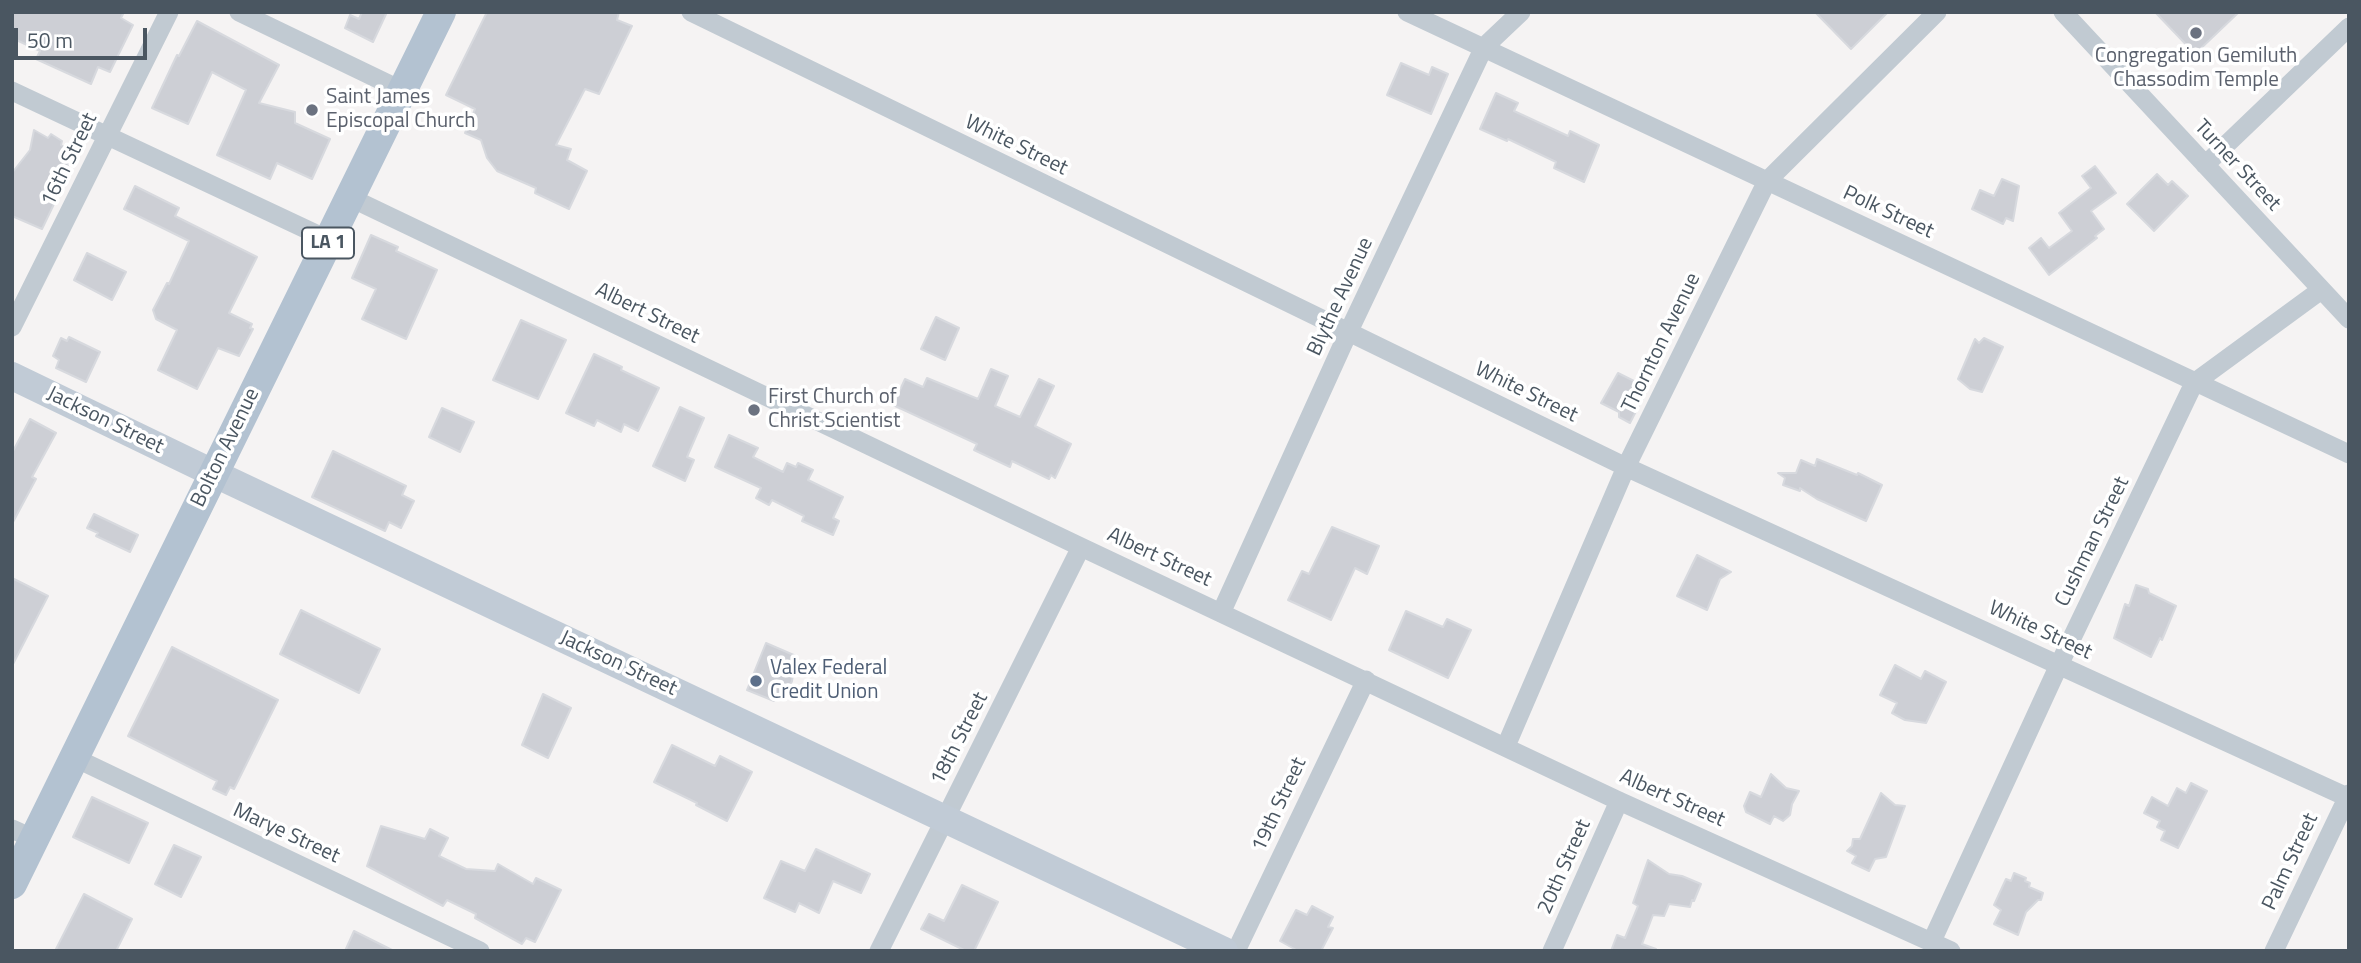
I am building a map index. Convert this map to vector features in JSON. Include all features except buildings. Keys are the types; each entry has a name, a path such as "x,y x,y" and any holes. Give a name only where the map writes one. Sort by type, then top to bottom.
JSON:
{"main road":[{"name":"Bolton Avenue","path":"12,884 23,834 73,757 441,12"},
{"name":"Jackson Street","path":"12,376 1224,951"}],"street":[{"name":"16th Street","path":"12,327 169,12"},
{"path":"239,12 402,92"},
{"name":"White Street","path":"691,12 1626,467 2348,796"},
{"name":"Polk Street","path":"1407,12 2349,454"},
{"name":"Blythe Avenue","path":"1221,612 1484,47 1521,12"},
{"name":"Thornton Avenue","path":"1506,746 1626,467 1767,181 1937,12"},
{"name":"Turner Street","path":"2063,12 2349,319"},
{"path":"2205,165 2349,27"},
{"path":"12,91 329,240"},
{"name":"Albert Street","path":"351,198 1619,801 1951,951"},
{"name":"Cushman Street","path":"1933,941 2059,665 2194,383 2321,289"},
{"name":"18th Street","path":"879,951 1081,547"},
{"name":"19th Street","path":"1237,951 1366,680"},
{"name":"Marye Street","path":"73,757 480,951"},
{"name":"Palm Street","path":"2274,951 2348,796"},
{"name":"20th Street","path":"1552,951 1619,801"}],"place":[{"name":"Congregation Gemiluth Chassodim Temple","path":"2196,33"},
{"name":"Saint James Episcopal Church","path":"312,110"},
{"name":"First Church of Christ Scientist","path":"754,410"},
{"name":"Valex Federal Credit Union","path":"756,681"}]}
